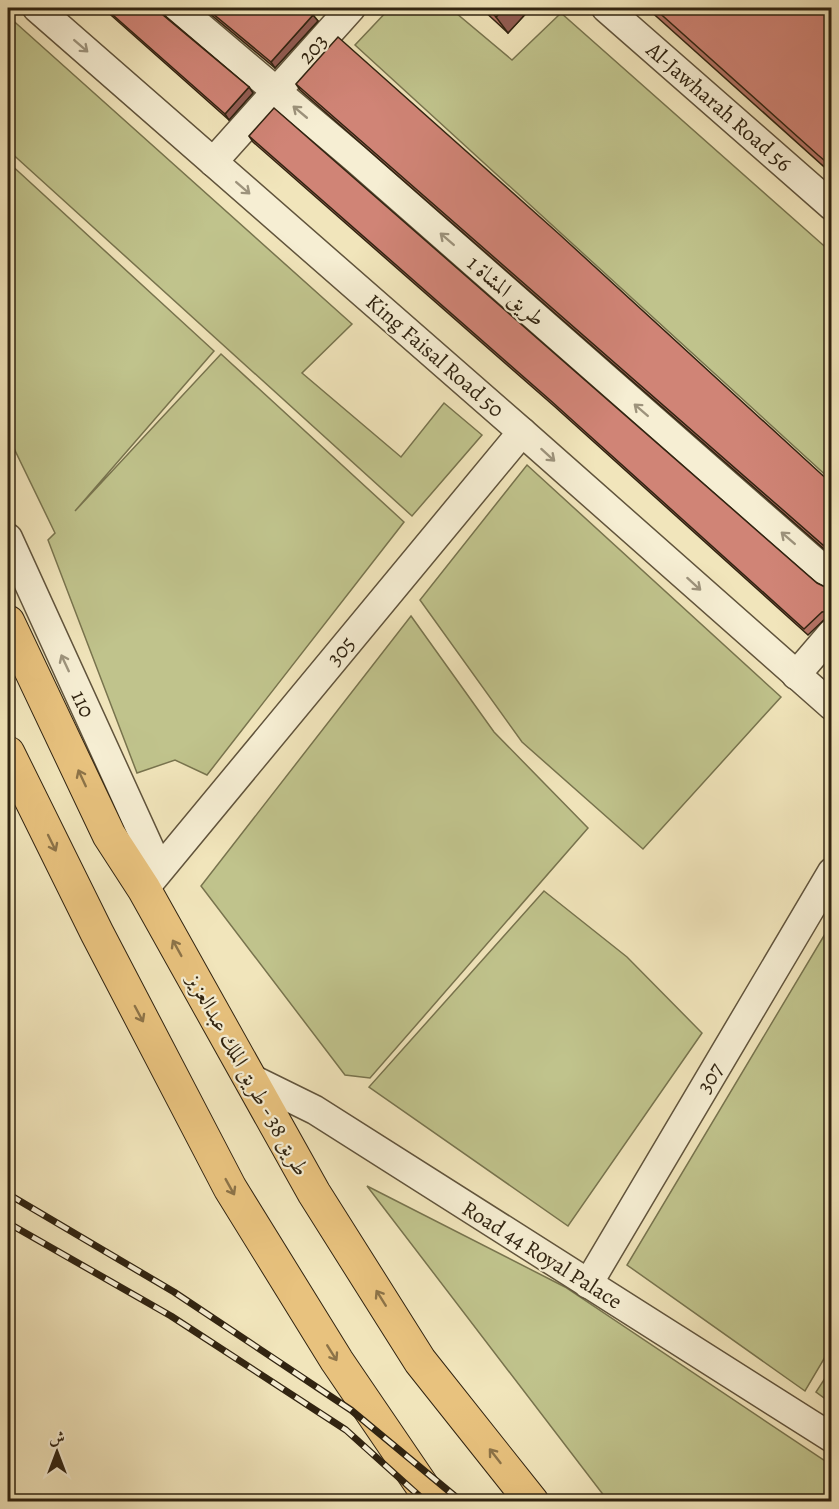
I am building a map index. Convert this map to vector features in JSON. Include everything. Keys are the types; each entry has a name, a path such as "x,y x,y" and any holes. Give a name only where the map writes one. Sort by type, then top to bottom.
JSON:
{"main road":[{"name":"طريق 38 - طريق الملك عبدالعزيز","path":"8,622 109,835 152,879 250,1078 314,1192 420,1361 532,1502"},
{"path":"11,761 102,944 230,1188 337,1361 433,1502"}],"street":[{"name":"King Faisal Road 50","path":"36,8 522,432 831,706"},
{"name":"طريق المشاة 1","path":"178,8 355,158 831,577"},
{"name":"203","path":"213,162 351,8"},
{"name":"Al-Jawharah Road 56","path":"606,8 831,206"},
{"name":"305","path":"152,879 522,432"},
{"name":"110","path":"8,538 152,879"},
{"path":"796,675 831,633"},
{"name":"307","path":"588,1284 831,872"},
{"name":"Road 44 Royal Palace","path":"250,1078 315,1110 831,1438"}],"green space":[{"path":"390,8 450,8 512,60 561,13 831,252 831,480 355,45"},
{"path":"8,16 352,324 302,373 401,457 444,403 482,435 412,516 8,150"},
{"path":"8,162 214,351 75,511 221,354 404,522 207,775 175,760 137,773 48,540 55,533 8,436"},
{"path":"527,465 781,697 643,849 522,742 420,600"},
{"path":"411,616 494,732 588,828 370,1078 345,1075 201,886"},
{"path":"544,891 627,957 702,1033 568,1226 369,1087"},
{"path":"831,924 831,1347 805,1391 627,1265"},
{"path":"367,1186 565,1287 831,1465 831,1501 608,1501"},
{"path":"831,1369 831,1403 816,1392"}],"building":[{"path":"105,8 159,8 163,15 249,87 225,114"},
{"path":"206,8 305,8 313,15 271,62"},
{"path":"487,8 504,8 496,17"},
{"path":"654,8 831,8 831,166 818,155"},
{"path":"338,37 559,234 831,483 831,552 296,84"},
{"path":"274,108 817,583 831,587 831,611 822,612 804,629 550,400 249,136"}],"railway":[{"path":"8,1194 174,1292 351,1410 462,1502"},
{"path":"8,1223 171,1316 346,1430 426,1502"}]}
